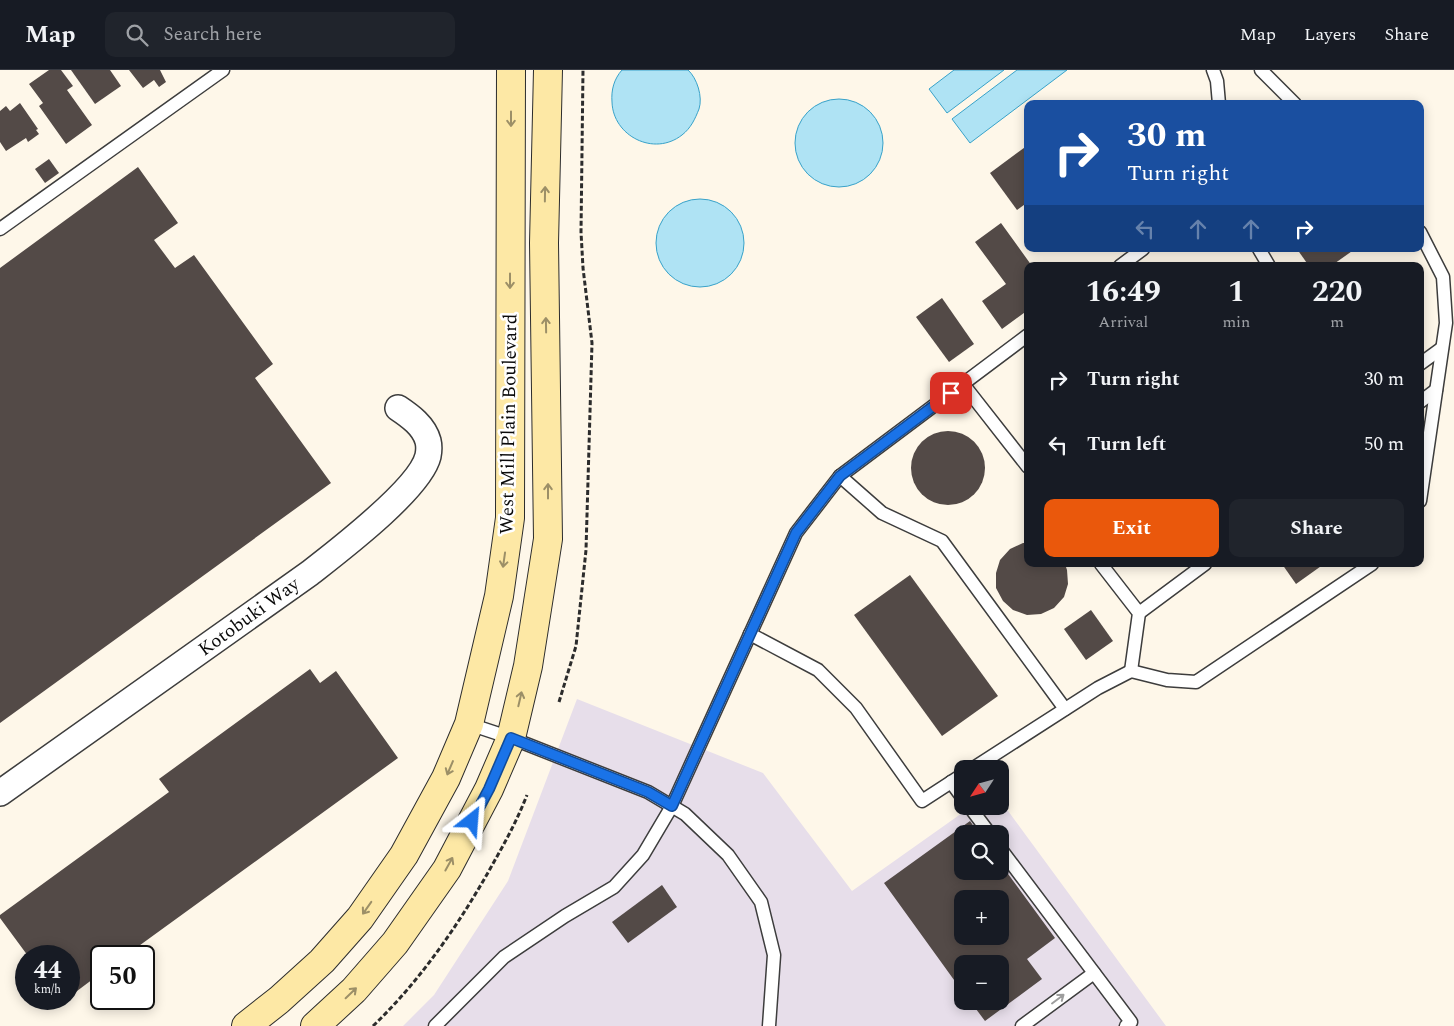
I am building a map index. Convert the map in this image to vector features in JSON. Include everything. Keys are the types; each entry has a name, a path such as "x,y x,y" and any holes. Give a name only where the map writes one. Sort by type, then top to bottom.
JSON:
{"main road":[{"name":"West Mill Plain Boulevard","path":"246,1026 322,962 360,918 404,855 446,778 470,724 499,596 510,518 511,70"},
{"name":"West Mill Plain Boulevard","path":"315,1026 354,990 395,943 446,869 489,789 511,738 528,666 548,540 544,243 548,70"}],"street":[{"name":"Kotobuki Way","path":"0,792 310,573 377,518 413,480 428,456 428,440 425,433 414,420 398,408"}],"lane":[{"path":"0,229 224,70"},
{"path":"1213,70 1217,81 1219,100"},
{"path":"1261,70 1292,100"},
{"path":"1424,240 1443,277 1446,323 1424,473"},
{"path":"1125,262 1139,252"},
{"path":"435,1026 504,957 565,916 614,888 643,855 672,806 796,533 840,476 1024,338"},
{"path":"1424,361 1442,348"},
{"path":"964,384 1024,462"},
{"path":"1424,399 1436,390"},
{"path":"840,476 882,513 942,541 1065,709"},
{"path":"1103,567 1139,613 1131,672"},
{"path":"1139,613 1201,567"},
{"path":"986,760 1098,688 1131,672 1167,680 1196,682 1368,567"},
{"path":"750,634 818,670 856,708 922,802 954,780"},
{"path":"470,724 511,738 648,792 684,814 728,856 760,902 774,955 769,1026"},
{"path":"951,782 954,786"},
{"path":"1009,860 1131,1022 1126,1026"},
{"path":"1022,1026 1094,973"}],"path":[{"path":"559,702 576,646 586,550 592,343 583,268 581,232 583,70"},
{"path":"373,1026 391,1009 440,948 478,891 519,816 527,795"}],"shaded area":[{"path":"577,699 763,773 852,891 959,815 1009,815 1009,812 1166,1026 403,1026 434,995 508,881"}],"water":[{"path":"622,70 688,70 700,93 700,104 694,120 688,129 671,141 659,144 637,140 627,133 619,125 614,114 612,102 614,85"},
{"path":"954,70 1004,70 947,113 929,89"},
{"path":"1017,70 1067,70 1027,100 1024,100 1024,102 970,143 952,119"},
{"path":"839,99 856,102 864,106 876,118 880,126 883,143 880,160 876,168 864,180 856,184 839,187 822,184 814,180 802,168 798,160 795,143 798,126 802,118 814,106 822,102"},
{"path":"700,199 717,202 725,206 737,218 741,226 744,243 741,260 737,268 725,280 717,284 700,287 683,284 675,280 663,268 659,260 656,243 659,226 663,218 675,206 683,202"}],"building":[{"path":"49,70 61,70 73,86 67,90 92,125 66,144 39,106 43,103 29,84"},
{"path":"71,70 110,70 121,86 95,104"},
{"path":"129,70 160,70 166,82 159,87 154,80 143,88"},
{"path":"20,103 38,129 36,130 39,134 28,142 26,138 6,151 0,142 0,111 6,106 10,111"},
{"path":"1024,148 1024,205 1017,210 990,173"},
{"path":"49,159 59,173 45,183 35,169"},
{"path":"138,167 178,223 154,240 175,268 194,255 273,364 255,378 331,483 0,723 0,268"},
{"path":"1001,223 1029,262 1024,262 1024,313 1002,329 982,301 1006,284 975,242"},
{"path":"1299,252 1351,252 1337,262 1306,262"},
{"path":"942,298 974,344 949,362 916,317"},
{"path":"941,431 955,431 969,437 979,447 985,461 985,475 979,489 969,499 955,505 941,505 927,499 917,489 911,475 911,461 917,447 927,437"},
{"path":"1024,543 1024,567 1066,567 1068,584 1064,597 1054,608 1041,614 1027,615 1013,610 1003,601 996,588 996,573 1000,560 1010,549"},
{"path":"1284,567 1320,567 1296,584"},
{"path":"910,575 998,696 942,736 854,615"},
{"path":"1091,610 1113,641 1086,660 1064,629"},
{"path":"310,669 320,683 336,671 398,758 140,945 90,945 90,981 80,989 80,945 20,945 0,918 0,915 169,792 159,779"},
{"path":"970,821 973,825 964,825"},
{"path":"954,833 954,880 1009,880 1009,875 1055,938 1027,959 1042,979 1009,1003 1009,955 954,955 954,980 884,883"},
{"path":"662,885 677,907 628,943 612,922"},
{"path":"977,1010 1000,1010 985,1021"}],"route":[{"path":"472,821 489,789 511,738 648,792 672,806 796,533 840,476 951,393"}]}
